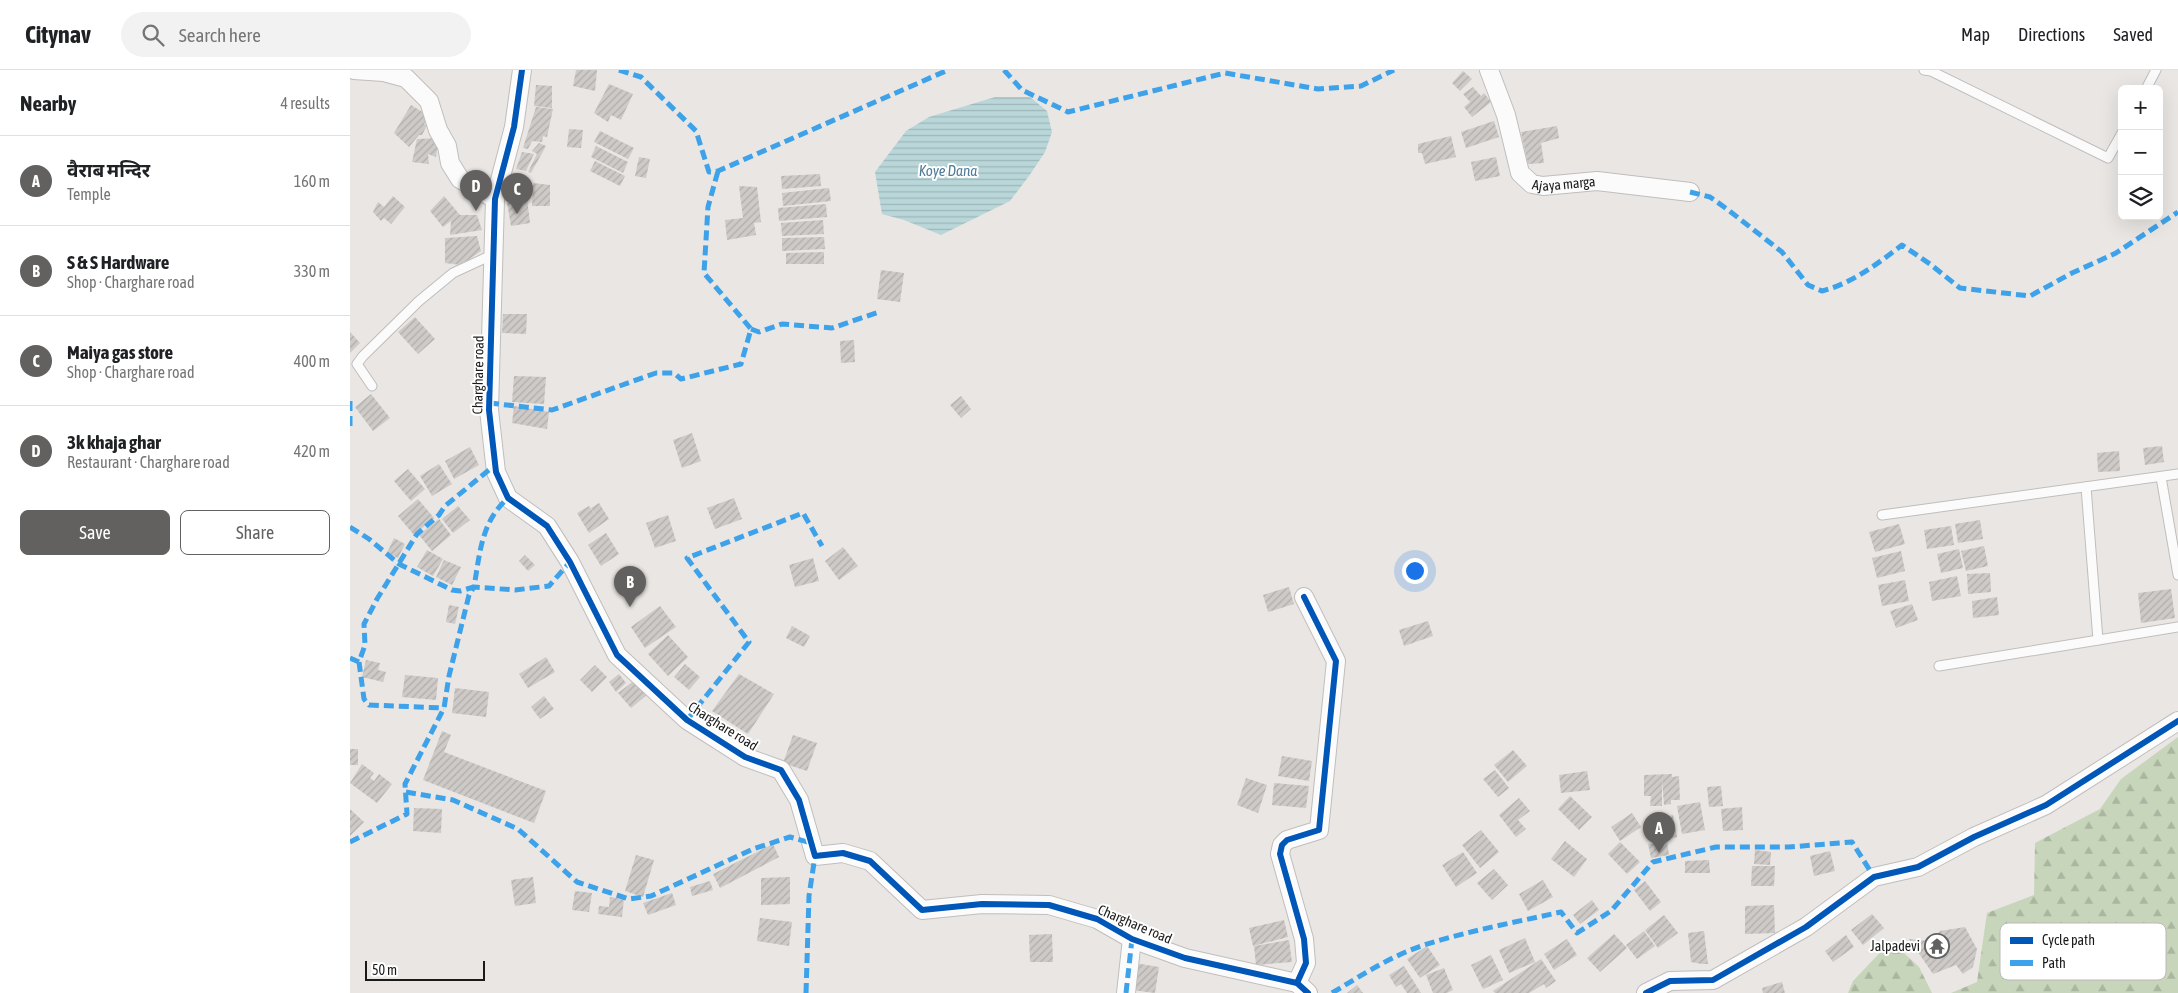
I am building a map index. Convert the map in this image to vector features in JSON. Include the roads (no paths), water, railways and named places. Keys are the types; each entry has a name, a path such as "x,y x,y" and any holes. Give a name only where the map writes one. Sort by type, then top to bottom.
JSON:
{"street":[{"path":"354,70 384,72 406,78 429,101 438,130 447,146 450,163 460,179 495,199"},
{"name":"Charghare road","path":"522,70 514,127 495,199 489,410 496,472 508,498 547,526 570,562 617,655 686,720 745,757 781,770 799,800 815,856 843,853 870,861 922,910 982,904 1049,905 1097,920 1132,939 1185,958 1302,988"},
{"name":"Ajaya marga","path":"1489,70 1506,115 1520,173 1532,184 1543,186 1597,181 1690,192"},
{"path":"1302,988 1306,963 1304,939 1280,854 1282,845 1287,840 1319,830 1336,662 1304,598"},
{"path":"1646,993 1670,981 1713,980 1806,927 1874,877 1918,867 1974,837 2046,805 2178,721"},
{"path":"1126,993 1132,939"}],"lane":[{"path":"1924,70 1931,71 2108,158 2118,140"},
{"path":"2148,85 2156,70"},
{"path":"372,386 357,364 363,356 419,301 453,273 494,254"},
{"path":"1882,515 2178,474"},
{"path":"2161,476 2178,574"},
{"path":"2086,487 2098,640"},
{"path":"1939,666 2178,626"}],"water":[{"name":"Koye Dana","path":"995,97 1030,97 1047,111 1052,132 1045,152 1010,201 941,235 904,220 882,214 875,172 906,131 929,117"}],"place":[{"name":"3k khaja ghar","path":"476,211"},
{"name":"Maiya gas store","path":"517,214"},
{"name":"S & S Hardware","path":"630,607"},
{"name":"वैराब मन्दिर","path":"1659,853"},
{"name":"Jalpadevi","path":"1937,946"}]}
